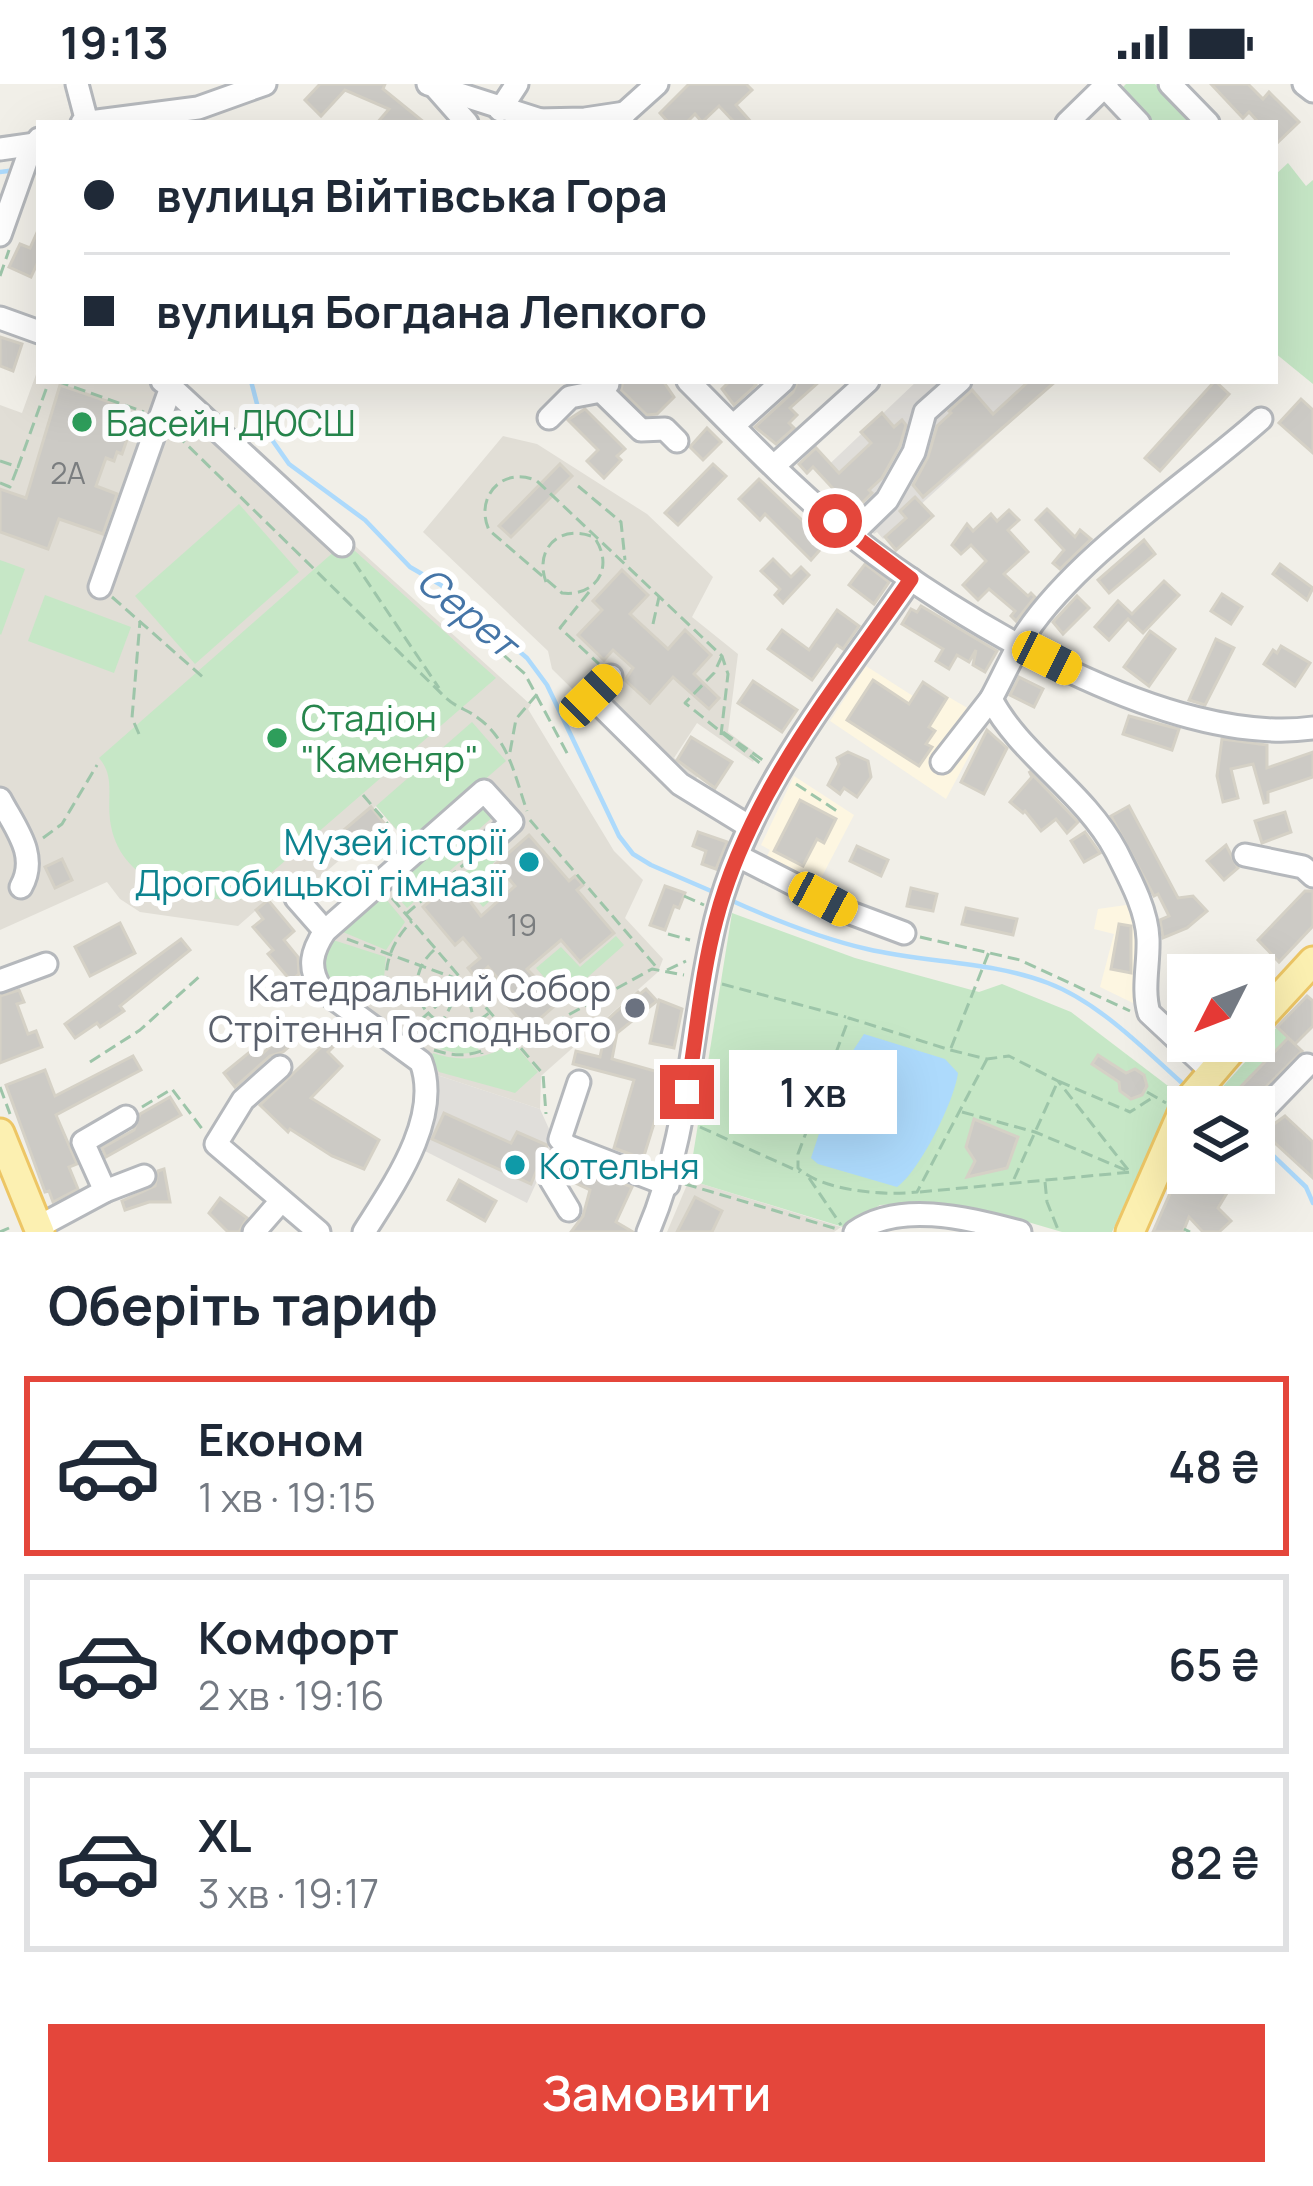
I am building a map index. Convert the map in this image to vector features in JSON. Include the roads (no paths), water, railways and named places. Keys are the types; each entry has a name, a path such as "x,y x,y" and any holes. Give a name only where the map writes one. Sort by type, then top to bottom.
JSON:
{"main road":[{"path":"1275,1003 1313,962"},
{"path":"1202,1086 1222,1062"},
{"path":"0,1133 23,1228"},
{"path":"1130,1232 1167,1153"}],"street":[{"path":"77,84 84,120"},
{"path":"109,120 199,109 265,84"},
{"path":"500,110 517,84"},
{"path":"569,120 619,118 658,84"},
{"path":"1170,84 1205,120"},
{"path":"1304,84 1313,91"},
{"path":"1070,120 1106,85 1136,120"},
{"path":"433,86 532,120"},
{"path":"433,86 464,120"},
{"path":"0,149 34,146 0,235"},
{"path":"0,318 36,331"},
{"path":"100,587 160,417 166,384 342,545"},
{"path":"691,384 851,535 911,579 1020,644 1100,683 1203,722 1248,730 1313,728"},
{"path":"733,426 780,384"},
{"path":"774,466 865,384"},
{"path":"851,535 887,500 914,452 913,424 957,384"},
{"path":"549,418 570,397 606,386 641,430 665,429 677,441"},
{"path":"942,762 991,699 1039,618 1102,551 1261,419"},
{"path":"648,1232 676,1184 715,909 778,774 911,579"},
{"path":"611,676 591,696 680,784 750,827"},
{"path":"991,699 1006,722 1086,807 1114,848 1147,927 1145,1000 1149,1013 1190,1086"},
{"path":"364,1232 406,1158 424,1113 427,1078 421,1062 316,982 312,960 325,931 484,791 512,822 490,842"},
{"path":"0,799 27,849 30,865 21,887"},
{"path":"1245,855 1304,867 1313,876"},
{"path":"738,856 848,912 904,933"},
{"path":"296,898 325,931"},
{"path":"0,981 46,964"},
{"path":"1275,1098 1307,1065"},
{"path":"280,1067 243,1100 216,1144 319,1232"},
{"path":"569,1210 551,1180 579,1082"},
{"path":"105,1191 83,1142 126,1117"},
{"path":"563,1143 676,1184"},
{"path":"23,1228 144,1176"},
{"path":"254,1232 281,1201"},
{"path":"855,1232 916,1204 1020,1232"}],"water":[{"path":"864,1034 945,1059 958,1073 935,1134 897,1187 811,1158 840,1070"}],"waterway":[{"name":"Серет","path":"0,172 16,170"},
{"name":"Серет","path":"252,384 263,427 289,464 365,520 410,567 441,585 527,658 547,685 619,836 633,854 718,894"},
{"name":"Серет","path":"728,899 849,945 1004,970 1048,983 1102,1013 1181,1082"},
{"name":"Серет","path":"1275,1157 1306,1187 1313,1203"}],"place":[{"name":"Басейн ДЮСШ","path":"82,422"},
{"name":"Стадіон \"Каменяр\"","path":"277,738"},
{"name":"Музей історії Дрогобицької гімназії","path":"529,862"},
{"name":"Катедральний Собор Стрітення Господнього","path":"635,1008"},
{"name":"Котельня","path":"515,1165"}]}
